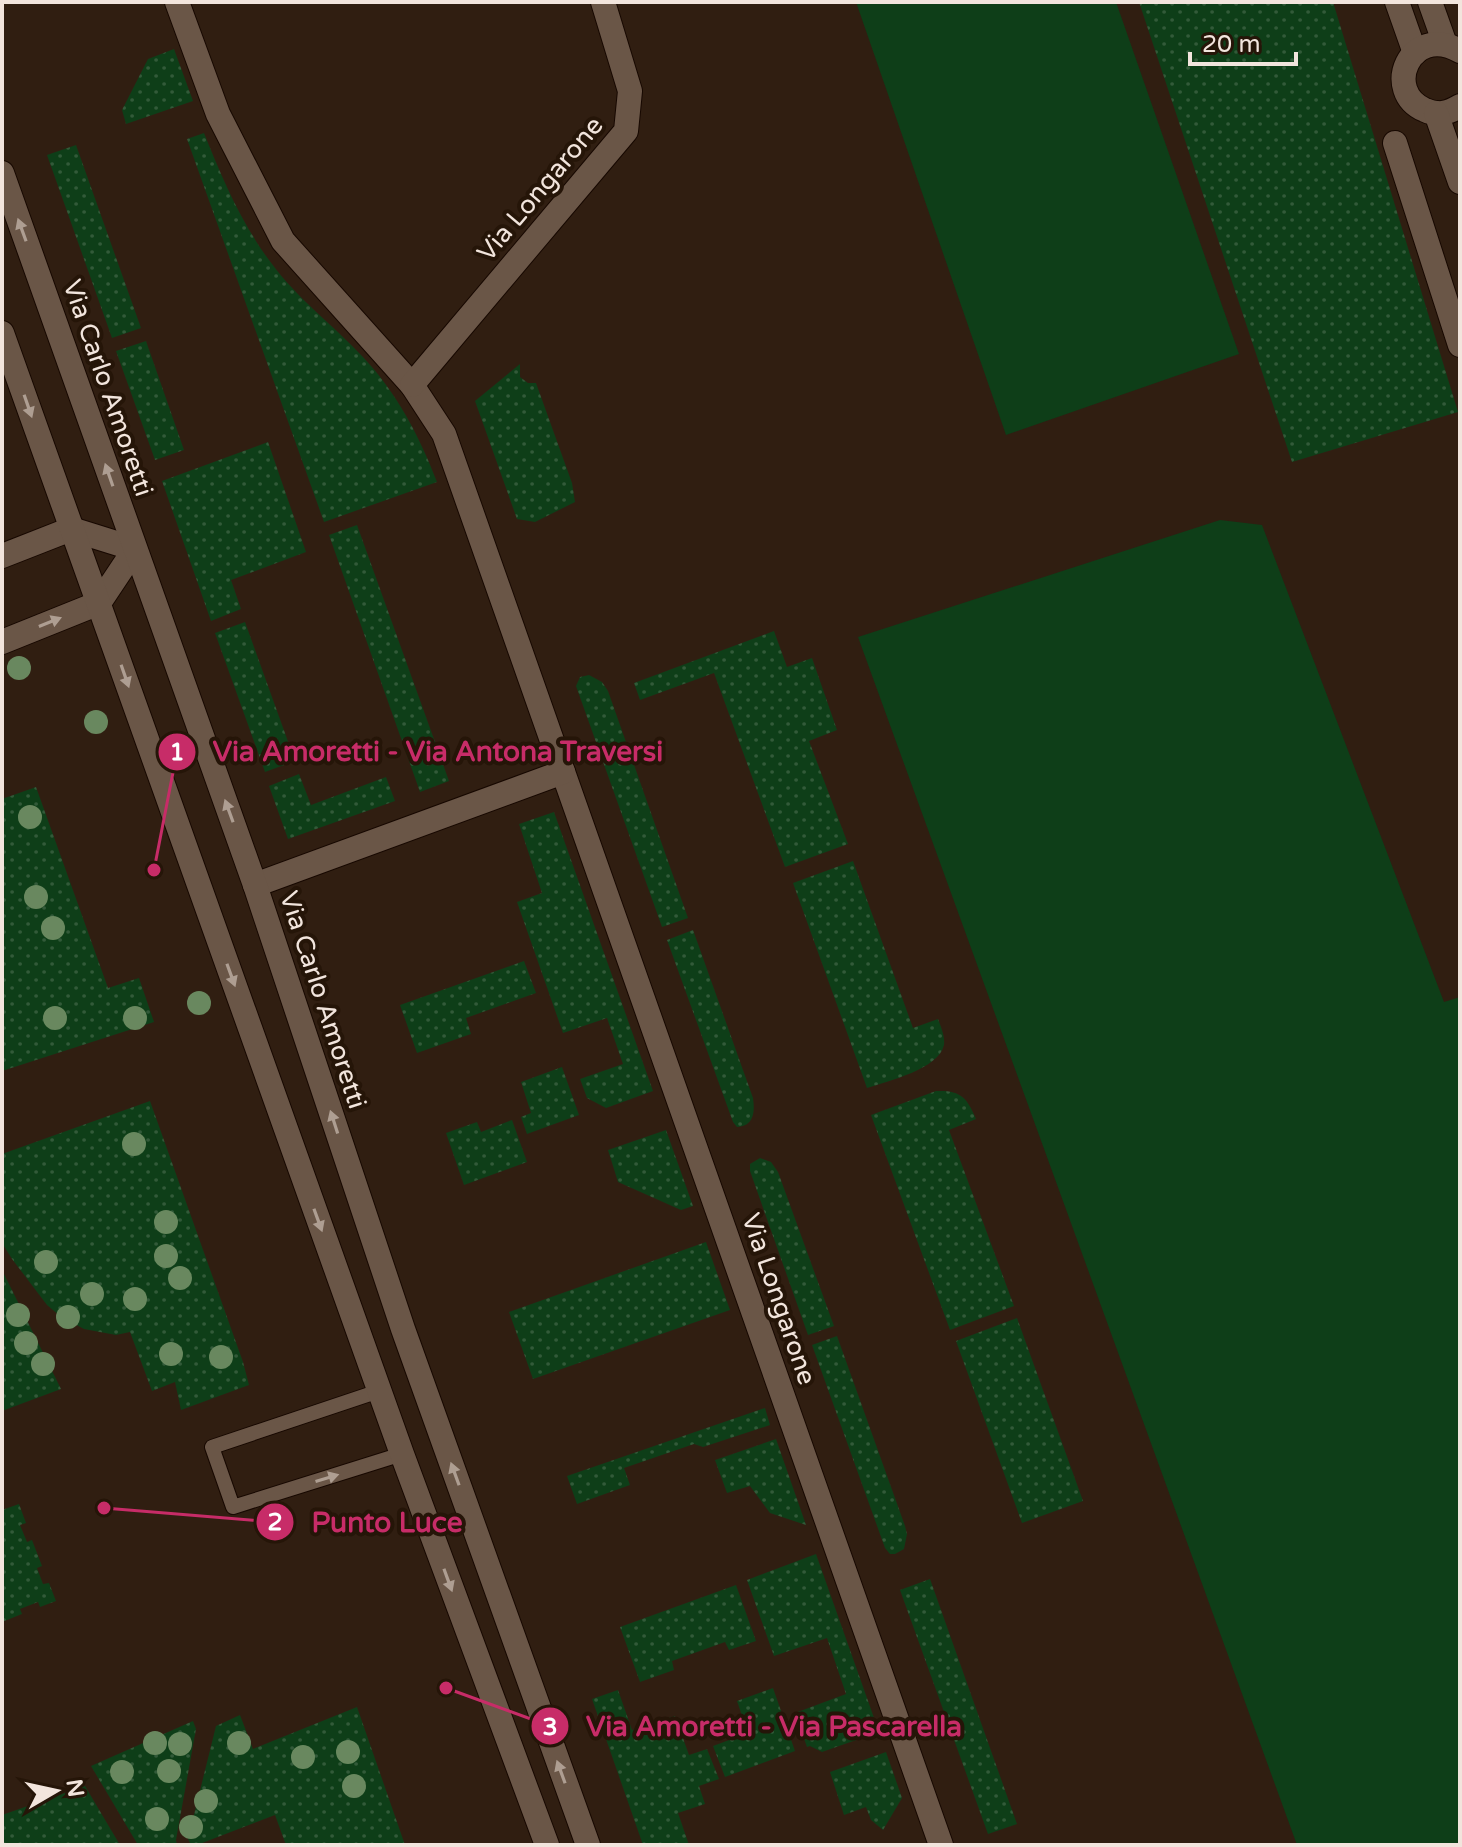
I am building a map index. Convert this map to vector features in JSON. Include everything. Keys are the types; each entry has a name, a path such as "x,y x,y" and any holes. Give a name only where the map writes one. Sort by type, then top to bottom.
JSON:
{"street":[{"name":"Via Longarone","path":"177,2 218,114 283,241 412,385 444,434 941,1845"},
{"name":"Via Longarone","path":"412,385 626,131 630,91 603,2"},
{"path":"1397,2 1415,53"},
{"path":"1430,2 1452,48"},
{"path":"1452,48 1427,45 1409,59 1403,80 1411,101 1420,108 1436,113 1452,111 1460,106"},
{"path":"1436,113 1460,182"},
{"path":"1395,143 1460,345"},
{"name":"Via Carlo Amoretti","path":"2,173 255,885 403,1329 588,1845"},
{"path":"2,333 379,1391 547,1845"},
{"path":"2,556 71,529 135,549 99,603 2,642"},
{"path":"255,885 563,772"}],"lane":[{"path":"379,1391 212,1447 233,1507 402,1454"}],"green space":[{"path":"856,2 1116,2 1239,354 1006,435"},
{"path":"1139,2 1333,2 1458,412 1292,462"},
{"path":"174,49 193,101 126,124 122,110 148,59"},
{"path":"204,133 234,201 261,249 293,288 362,356 386,385 415,431 437,482 324,522 187,139"},
{"path":"76,145 141,328 112,338 47,155"},
{"path":"146,341 184,450 155,460 116,351"},
{"path":"520,364 520,377 528,383 536,383 572,483 575,502 535,522 517,519 475,401"},
{"path":"268,442 306,552 231,580 241,609 211,621 162,481"},
{"path":"1220,520 1262,525 1444,1002 1460,997 1460,1842 1451,1845 1297,1845 858,637"},
{"path":"357,525 449,781 420,792 329,535"},
{"path":"245,622 295,761 265,772 215,633"},
{"path":"774,631 787,667 812,658 837,730 809,741 848,844 785,867 714,673 640,700 634,683"},
{"path":"589,675 602,682 608,691 688,918 662,927 576,686 580,677"},
{"path":"299,774 311,805 386,777 395,801 288,839 269,786"},
{"path":"36,787 108,988 139,978 154,1022 2,1071 2,799"},
{"path":"554,812 653,1091 606,1108 587,1098 580,1079 623,1064 607,1018 563,1033 517,902 542,893 519,824"},
{"path":"853,861 913,1028 938,1019 944,1042 940,1053 923,1067 867,1088 793,883"},
{"path":"693,930 753,1098 752,1117 743,1126 737,1127 733,1122 667,940"},
{"path":"524,961 536,993 466,1018 471,1034 417,1053 400,1005"},
{"path":"562,1067 579,1115 527,1134 521,1117 531,1113 521,1082"},
{"path":"936,1091 962,1096 976,1119 949,1130 1014,1306 950,1330 871,1115"},
{"path":"150,1101 249,1385 181,1410 175,1382 152,1391 130,1332 116,1335 84,1329 60,1316 47,1305 2,1243 2,1154"},
{"path":"512,1120 527,1162 464,1185 446,1133 477,1122 481,1132"},
{"path":"666,1130 693,1206 681,1210 618,1182 608,1150"},
{"path":"760,1158 771,1162 778,1172 834,1326 808,1335 750,1171 750,1164"},
{"path":"706,1242 730,1310 533,1379 509,1312"},
{"path":"2,1270 61,1389 2,1411"},
{"path":"1017,1318 1083,1501 1022,1523 956,1341"},
{"path":"837,1336 905,1526 904,1549 895,1554 890,1554 885,1548 812,1345"},
{"path":"765,1408 770,1425 703,1447 694,1444 624,1468 630,1485 577,1504 567,1476"},
{"path":"776,1439 806,1525 770,1513 750,1486 727,1493 715,1460"},
{"path":"19,1504 26,1523 20,1525 27,1542 32,1540 42,1566 37,1568 43,1584 49,1583 56,1601 40,1607 38,1602 20,1609 22,1614 2,1622 2,1510"},
{"path":"816,1554 879,1732 822,1752 807,1747 795,1713 846,1694 827,1638 774,1656 747,1580"},
{"path":"930,1579 1017,1824 988,1834 900,1590"},
{"path":"736,1585 756,1641 729,1650 725,1642 672,1661 674,1670 640,1682 620,1627"},
{"path":"773,1688 795,1751 725,1777 713,1746 748,1733 737,1701"},
{"path":"618,1690 632,1730 675,1716 689,1755 707,1749 719,1779 699,1786 705,1804 678,1813 689,1845 643,1845 592,1699"},
{"path":"357,1707 405,1845 286,1845 275,1815 191,1845 188,1839 216,1726 240,1715 253,1749"},
{"path":"193,1721 196,1729 177,1845 138,1845 91,1766"},
{"path":"886,1752 902,1798 883,1830 871,1820 866,1807 844,1815 830,1772"},
{"path":"85,1786 120,1845 2,1845 2,1815"}],"place":[{"name":"Via Amoretti - Via Antona Traversi","path":"154,870"},
{"name":"Punto Luce","path":"104,1508"},
{"name":"Via Amoretti - Via Pascarella","path":"446,1688"}]}
